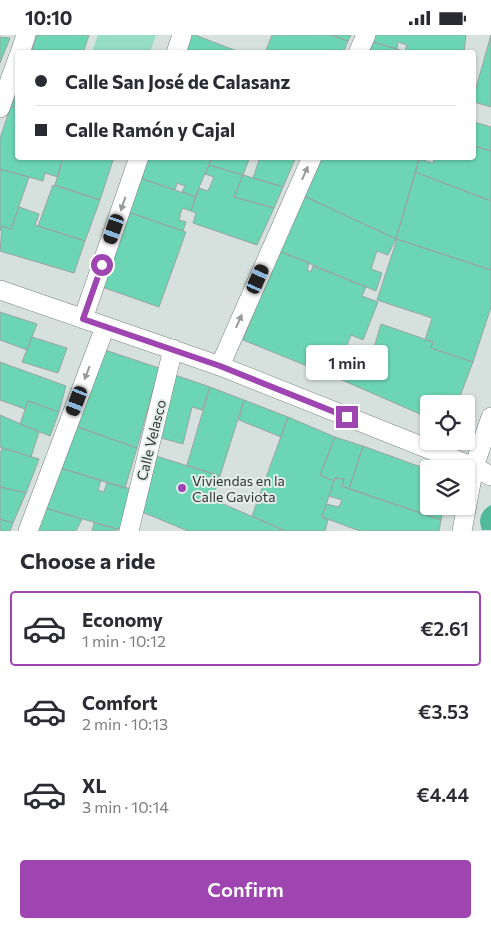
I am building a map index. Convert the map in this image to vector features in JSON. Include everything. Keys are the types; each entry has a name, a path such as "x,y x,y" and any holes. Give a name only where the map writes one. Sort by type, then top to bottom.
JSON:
{"street":[{"path":"21,50 26,35"},
{"path":"177,50 182,35"},
{"path":"359,50 366,35"},
{"path":"0,108 15,66"},
{"path":"83,319 138,160"},
{"path":"220,366 311,160"},
{"path":"0,290 220,366 456,460"},
{"path":"28,531 105,327"},
{"name":"Calle Velasco","path":"129,531 173,349"},
{"path":"475,464 491,417"},
{"path":"475,467 491,475"},
{"path":"462,531 465,515"}],"shaded area":[{"path":"98,35 156,35 151,50 93,50"},
{"path":"491,505 491,530 482,530 481,516 484,510"}],"building":[{"path":"37,35 89,35 84,50 32,50"},
{"path":"191,35 195,35 234,50 186,50"},
{"path":"272,35 331,35 348,41 344,50 266,50"},
{"path":"331,35 351,35 348,41"},
{"path":"376,35 466,35 464,50 405,50 407,45 398,42 397,49 373,42"},
{"path":"491,35 491,107 476,103 476,88"},
{"path":"0,37 10,38 0,63"},
{"path":"373,42 401,50 370,50"},
{"path":"15,97 15,107 11,106"},
{"path":"11,106 15,107 15,160 62,160 58,177 45,173 43,181 0,169 0,138"},
{"path":"476,123 491,127 491,151 476,147"},
{"path":"476,147 491,151 491,201 415,172 419,160 433,163 434,160 476,160"},
{"path":"62,160 113,160 100,200 55,185"},
{"path":"146,160 211,160 195,197 182,192 185,186 177,183 175,190 140,178"},
{"path":"211,160 249,160 243,175 209,165"},
{"path":"259,160 295,160 283,187 253,178"},
{"path":"321,160 419,160 396,239 304,196"},
{"path":"209,165 243,175 234,197 274,208 257,245 193,223 196,213 191,211 199,188 208,191 214,177 205,174"},
{"path":"0,169 29,177 11,229 2,226 0,231"},
{"path":"415,172 491,201 491,270 396,239"},
{"path":"243,175 283,187 274,208 234,197"},
{"path":"140,178 195,197 191,211 182,208 179,220 186,222 183,231 128,212"},
{"path":"53,185 100,200 85,241 38,226"},
{"path":"304,196 396,239 388,255 377,251 371,269 382,273 376,291 279,251"},
{"path":"19,207 39,214 35,225 85,241 74,273 0,251 2,226 11,229"},
{"path":"128,212 186,232 159,307 102,287"},
{"path":"397,239 491,270 491,307 473,362 431,348 433,342 425,340 432,318 377,300"},
{"path":"279,251 309,263 307,270 311,272 313,266 366,287 362,296 378,302 363,340 351,335 345,350 353,353 342,380 243,340"},
{"path":"0,312 37,324 27,350 0,340"},
{"path":"381,324 433,342 431,348 473,362 460,395 420,395 420,414 342,380 353,353 370,361"},
{"path":"32,337 67,348 58,373 22,362"},
{"path":"102,349 159,368 137,448 75,426"},
{"path":"0,362 66,386 59,412 28,401 25,409 0,400"},
{"path":"175,375 210,387 202,410 192,407 183,444 161,438"},
{"path":"210,387 244,400 220,476 187,465"},
{"path":"244,400 288,417 281,437 239,420"},
{"path":"28,401 59,412 50,436 20,424"},
{"path":"0,415 39,432 31,457 0,447"},
{"path":"288,417 335,437 320,475 334,481 322,517 328,520 325,531 285,531 252,516"},
{"path":"75,426 137,448 125,488 60,468"},
{"path":"335,437 363,446 349,489 342,486 344,479 335,478 334,481 320,475"},
{"path":"363,446 420,467 420,513 349,489"},
{"path":"2,448 39,459 26,493 0,487 0,454"},
{"name":"Viviendas en la Calle Gaviota","path":"156,456 220,476 212,499 285,531 188,531 142,512"},
{"path":"60,468 101,480 98,490 104,492 107,482 131,489 121,530 45,508"},
{"path":"335,478 344,479 342,486 420,513 420,515 441,520 439,531 360,531 322,517 326,504 339,507 342,500 329,496"},
{"path":"0,487 26,493 13,523 0,519"},
{"path":"45,508 82,519 76,531 35,531"},
{"path":"426,515 442,515 441,520"},
{"path":"0,519 13,523 10,531 0,531"},
{"path":"94,523 117,529 117,531 92,531"}],"place":[{"name":"Viviendas en la Calle Gaviota","path":"182,488"}],"route":[{"path":"102,265 83,319 220,366 347,417"}]}
